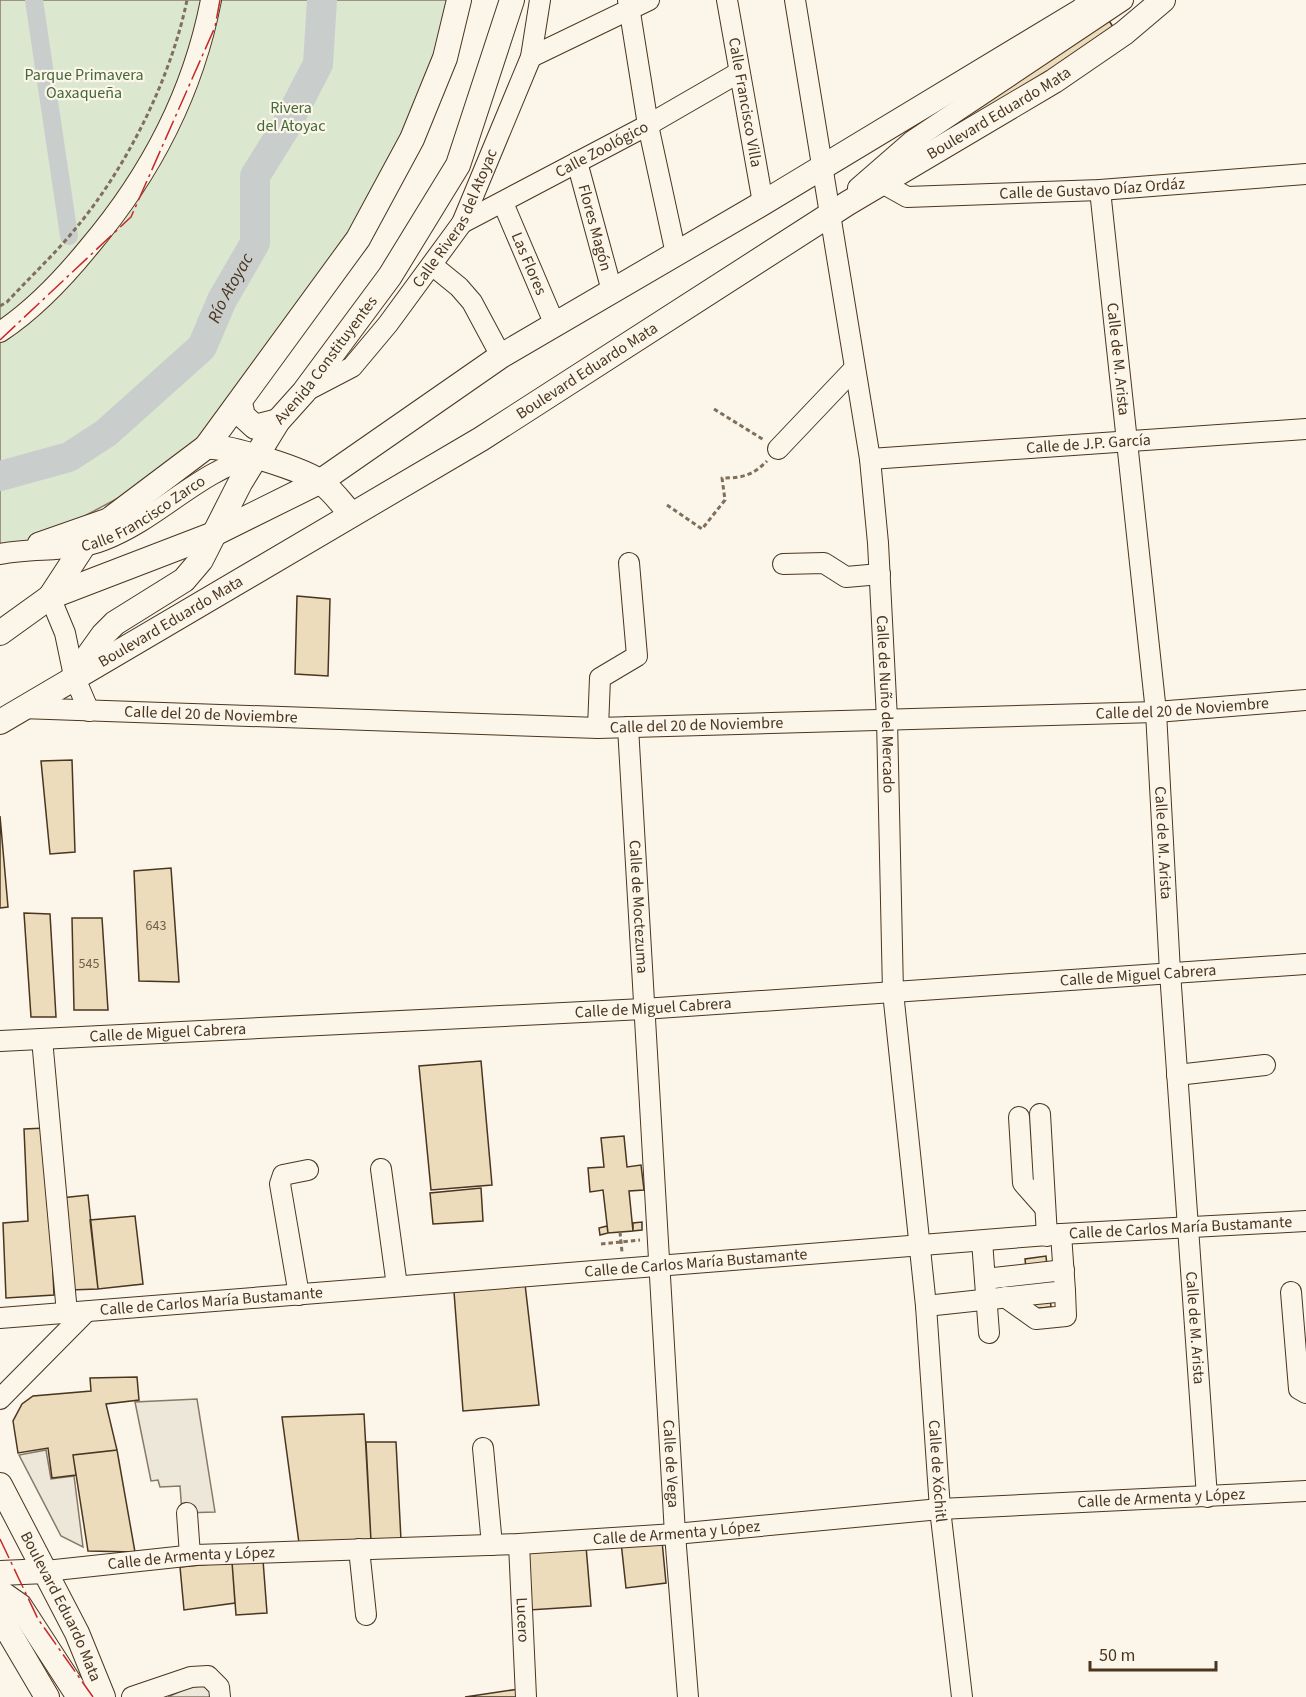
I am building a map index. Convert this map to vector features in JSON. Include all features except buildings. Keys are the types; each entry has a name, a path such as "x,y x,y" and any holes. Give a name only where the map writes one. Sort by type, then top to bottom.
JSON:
{"main road":[{"path":"50,597 84,545 113,517 206,447 358,239 412,139 445,58 459,0"},
{"name":"Avenida Constituyentes","path":"74,676 103,634 115,623 184,580 201,560 256,456 278,421 304,392 390,276 458,165 512,0"},
{"path":"1,631 50,597 214,534 321,482 501,356 763,203 1081,11 1094,0"},
{"name":"Boulevard Eduardo Mata","path":"0,722 74,676 481,439 840,209 1054,81 1124,33 1162,0"},
{"path":"240,403 243,416 255,427 278,421"},
{"path":"206,447 218,446 256,456 321,482 351,514"},
{"name":"Boulevard Eduardo Mata","path":"0,1485 77,1633 103,1697"},
{"path":"0,1573 46,1571"},
{"path":"0,1592 21,1606 79,1697"},
{"path":"0,1617 47,1697"}],"street":[{"path":"0,332 42,299 67,273 134,189 152,161 180,104 206,25 211,0"},
{"name":"Calle Riveras del Atoyac","path":"304,392 352,368 462,223 531,57 540,0"},
{"path":"531,57 629,5 649,0"},
{"name":"Calle Francisco Villa","path":"727,0 738,73 763,203"},
{"name":"Calle de Nuño del Mercado","path":"795,0 823,165 840,209 854,369 870,459 880,574 887,719 893,992 920,1247"},
{"path":"840,209 858,188 912,141 1123,0"},
{"path":"629,5 648,125 676,254"},
{"name":"Calle Zoológico","path":"462,223 648,125 738,73"},
{"name":"Flores Magón","path":"577,162 612,291"},
{"name":"Calle de Gustavo Díaz Ordáz","path":"882,183 908,197 1100,190 1306,174"},
{"name":"Calle de M. Arista","path":"1100,190 1156,712 1170,972 1206,1497"},
{"name":"Las Flores","path":"503,203 555,325"},
{"path":"432,265 459,286 472,302 501,356"},
{"path":"778,449 854,369"},
{"name":"Calle de J.P. García","path":"870,459 1306,429"},
{"name":"Calle Francisco Zarco","path":"0,554 103,541 126,530 219,468 256,456"},
{"name":"Calle Francisco Zarco","path":"21,550 113,517"},
{"path":"598,728 600,678 637,656 629,562"},
{"path":"783,564 824,563 846,577 880,574"},
{"path":"50,597 64,633 74,676 89,711"},
{"name":"Calle del 20 de Noviembre","path":"21,708 598,728 1156,712 1306,700"},
{"name":"Calle de Moctezuma","path":"628,727 643,1009 662,1266"},
{"name":"Calle de Miguel Cabrera","path":"0,1041 643,1009 1306,964"},
{"path":"42,1039 76,1312"},
{"path":"1177,1075 1265,1065"},
{"path":"926,1306 1065,1291 1064,1270 1045,1208 1040,1114"},
{"path":"1019,1117 1023,1183 1045,1208"},
{"path":"299,1295 280,1184 283,1175 308,1170"},
{"path":"381,1170 397,1286"},
{"name":"Calle de Carlos María Bustamante","path":"0,1318 1054,1235 1306,1221"},
{"path":"982,1241 985,1279 995,1298 989,1333"},
{"name":"Calle de Xóchitl","path":"920,1247 940,1509 962,1697"},
{"name":"Calle de Vega","path":"662,1266 675,1534 688,1697"},
{"path":"985,1279 1064,1270"},
{"path":"1291,1292 1299,1389 1306,1393"},
{"name":"Calle de Carlos María Bustamante","path":"0,1399 76,1312"},
{"path":"483,1448 492,1545"},
{"name":"Calle de Armenta y López","path":"46,1571 190,1555 519,1544 675,1534 940,1509 1306,1491"},
{"path":"187,1513 190,1555"},
{"name":"Lucero","path":"519,1544 526,1697"},
{"path":"358,1549 366,1615"},
{"path":"132,1697 191,1677 208,1676 219,1687 220,1697"}],"path":[{"path":"0,306 7,302 77,228 124,159 163,79 187,0"},
{"path":"667,505 702,530 725,500 722,478 742,478 755,473 778,449 714,409"},
{"path":"601,1244 660,1238"}],"green space":[{"name":"Rivera del Atoyac","path":"0,0 457,0 358,239 193,458 21,550 0,555 0,325 23,303 0,321"}],"shaded area":[{"path":"197,1399 215,1512 182,1513 180,1486 160,1487 158,1480 151,1481 135,1402"},
{"path":"46,1450 51,1479 74,1476 83,1547 61,1536 19,1455"},
{"path":"198,1683 208,1687 217,1697 168,1697"}],"waterway":[{"path":"34,0 69,236"},
{"name":"Río Atoyac","path":"0,476 69,457 106,433 202,347 222,300 255,243 255,176 286,126 318,64 322,0"}],"power":[{"path":"0,340 131,217 215,27 220,0"},
{"path":"0,1539 38,1619 93,1697"}],"park label":[{"name":"Parque Primavera Oaxaqueña","path":"84,84"}]}
